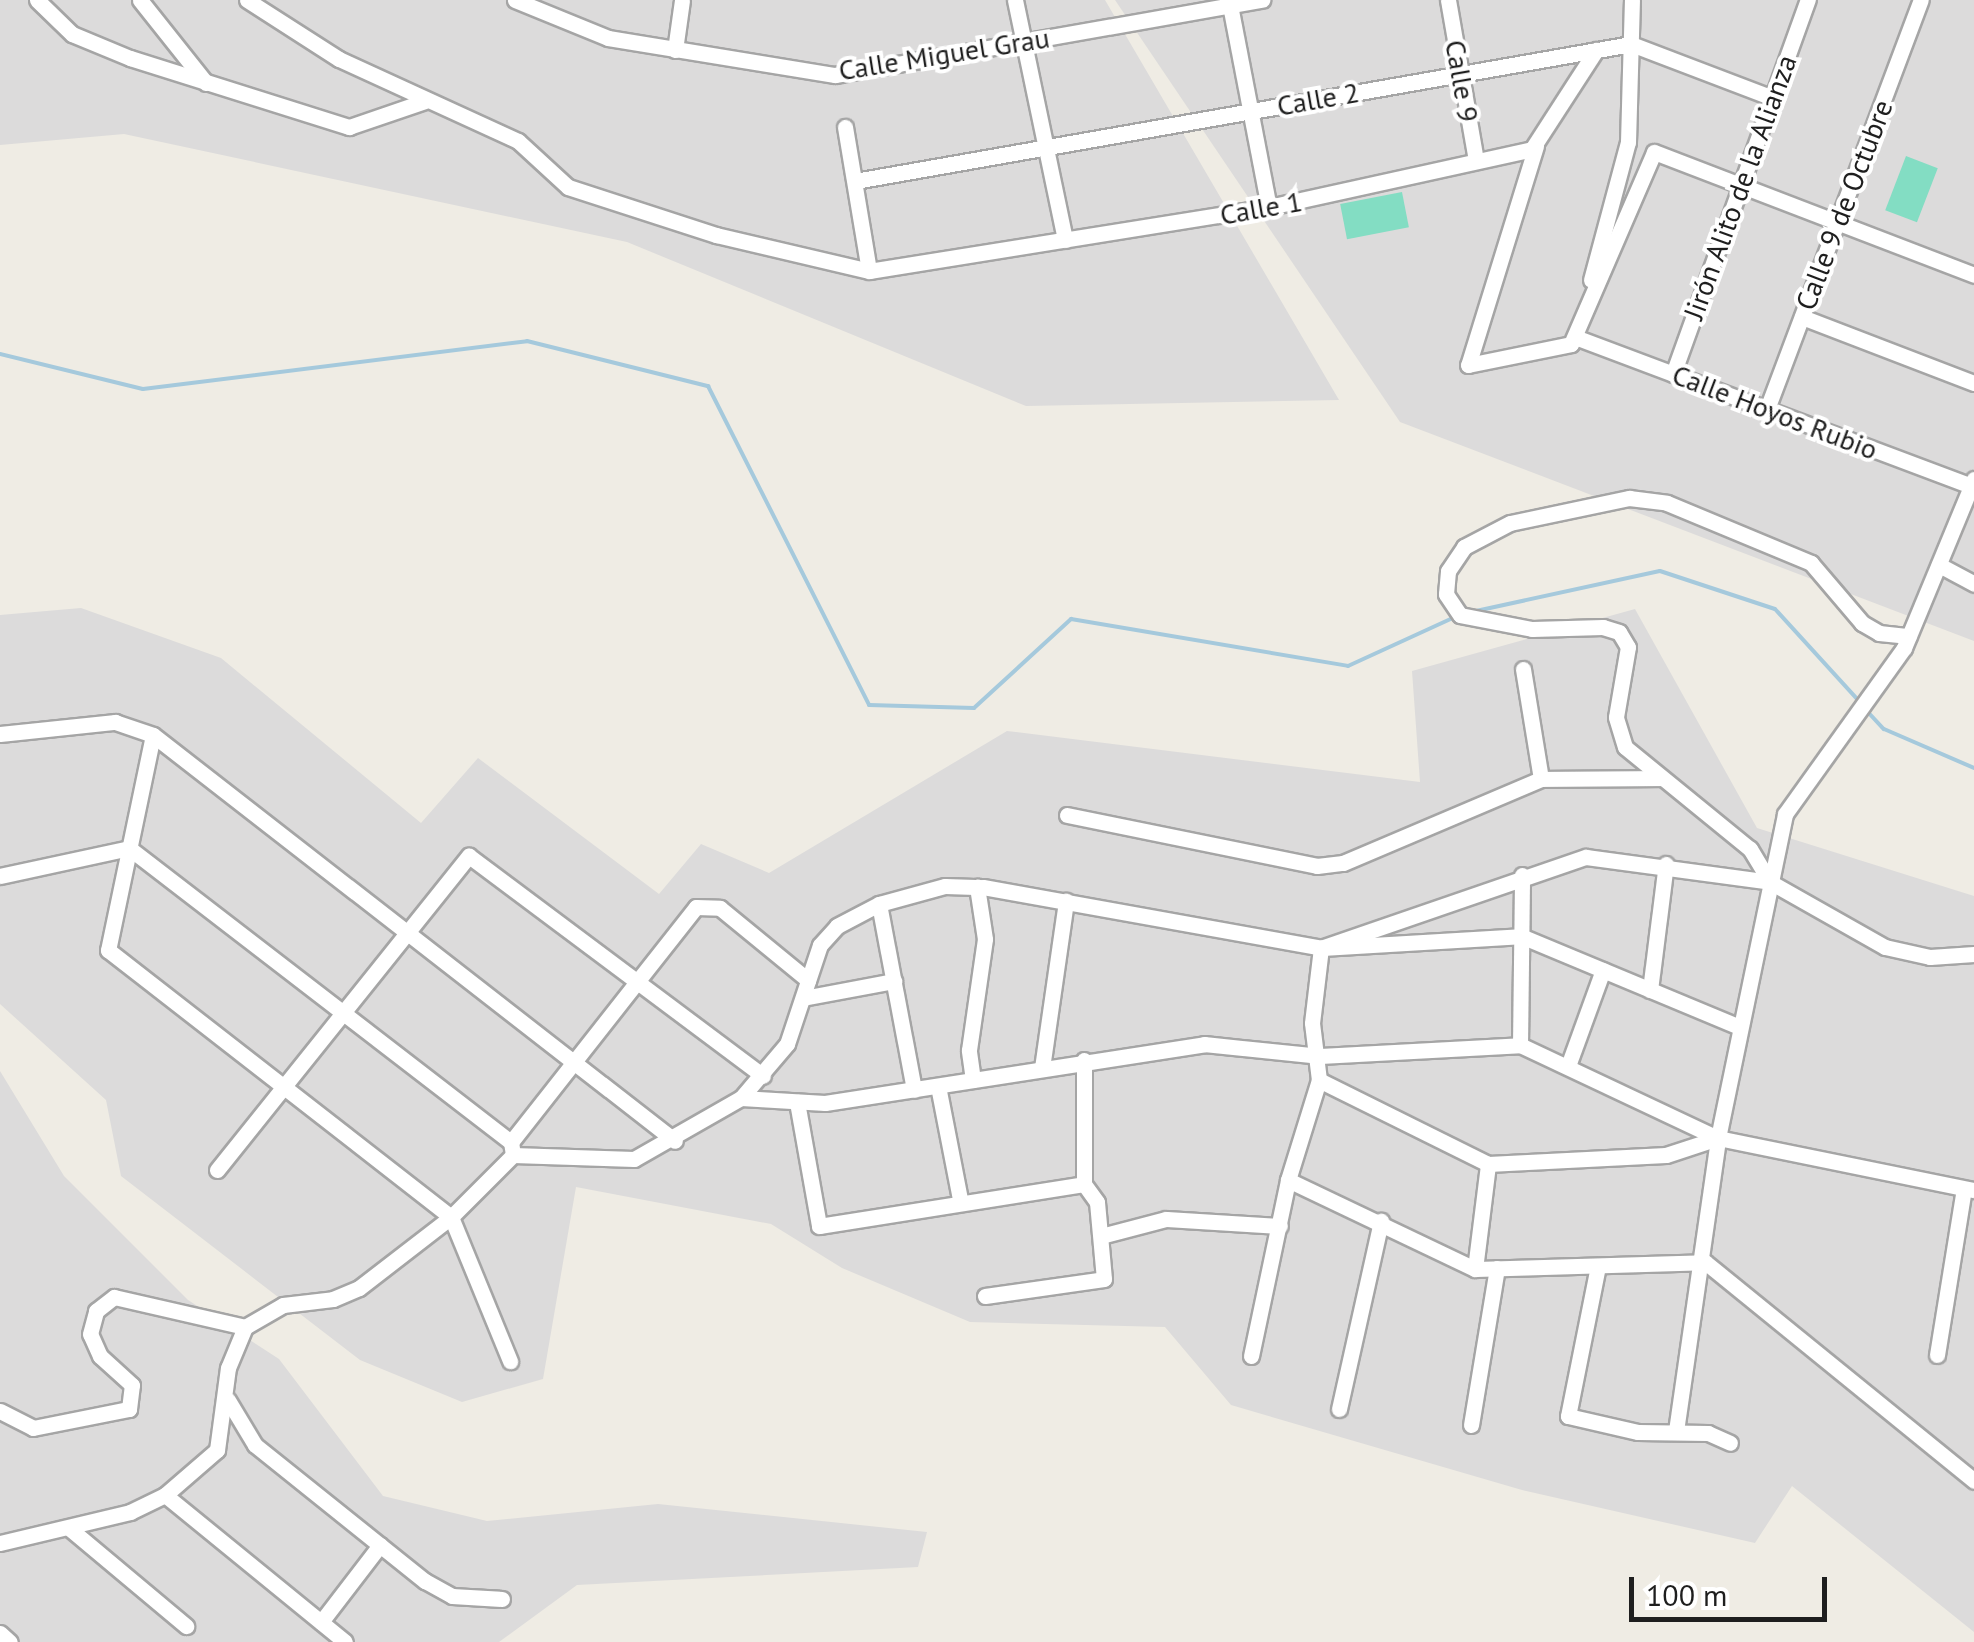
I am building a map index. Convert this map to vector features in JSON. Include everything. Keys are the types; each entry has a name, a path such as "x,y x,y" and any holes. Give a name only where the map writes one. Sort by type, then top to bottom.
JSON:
{"street":[{"path":"38,0 72,34 206,83 349,127 425,101"},
{"path":"140,0 206,83"},
{"path":"248,0 339,59 518,141 568,187 716,235 870,271 844,127"},
{"name":"Calle Miguel Grau","path":"515,0 608,38 835,75 1262,0"},
{"path":"674,50 682,0"},
{"path":"1015,0 1065,240"},
{"name":"Calle 9","path":"1448,0 1476,161"},
{"path":"1575,337 1628,142 1632,0"},
{"name":"Jirón Alito de la Alianza","path":"1673,374 1808,0"},
{"name":"Calle 9 de Octubre","path":"1767,409 1921,0"},
{"path":"1230,3 1269,207"},
{"path":"1631,44 1772,98"},
{"name":"Calle 2","path":"855,182 1631,44"},
{"path":"1596,50 1536,146 1468,365 1559,348 1575,337 1654,152 1974,275"},
{"name":"Calle 1","path":"870,271 1269,207 1536,146"},
{"path":"1499,156 1521,175 1523,188"},
{"path":"1802,317 1974,383"},
{"name":"Calle Hoyos Rubio","path":"1575,337 1973,484"},
{"path":"1676,1431 1705,1262 1718,1138 1786,814 1909,636 1973,484"},
{"path":"1770,882 1750,850 1661,778 1618,733 1628,669 1619,632 1603,626 1532,629 1460,615 1446,594 1448,570 1464,547 1510,523 1629,498 1667,502 1811,563 1862,622 1879,633 1909,636"},
{"path":"1939,564 1974,584"},
{"path":"1523,669 1540,779"},
{"path":"0,734 116,722 153,735 674,1142"},
{"path":"153,735 108,950 451,1217 510,1361"},
{"path":"1067,815 1317,866 1342,863 1540,779 1661,778"},
{"path":"0,876 130,848 348,1014 512,1148 612,1161 674,1142 741,1098 763,1076 787,1044 820,946 837,926 879,904 945,886 1066,901 1320,948 1522,936 1740,1027"},
{"path":"218,1170 348,1014 469,856 763,1076"},
{"path":"1320,948 1586,857 1666,864 1770,882 1885,947 1930,957 1974,954"},
{"path":"1650,990 1666,864"},
{"path":"1520,1045 1522,876"},
{"path":"972,1080 969,1050 985,939 977,887"},
{"path":"1042,1068 1066,901"},
{"path":"0,1542 130,1512 166,1495 217,1450 233,1346 245,1327 283,1304 333,1299 359,1288 451,1217 512,1148 572,1062 696,907 710,904 808,980"},
{"path":"879,904 914,1090"},
{"path":"1250,1356 1288,1180 1319,1080 1320,1056 1312,1023 1320,948"},
{"path":"1568,1066 1603,970"},
{"path":"803,998 894,981"},
{"path":"741,1098 797,1102 914,1090 1204,1044 1320,1056 1520,1045 1718,1138 1969,1190 1937,1355"},
{"path":"985,1296 1104,1279 1097,1202 1084,1184 1084,1060"},
{"path":"1319,1080 1488,1164 1666,1155 1718,1138"},
{"path":"938,1086 960,1199"},
{"path":"797,1102 819,1226 960,1199 1084,1184"},
{"path":"1475,1269 1488,1164"},
{"path":"1288,1180 1382,1221 1475,1269 1705,1262 1974,1481"},
{"path":"1101,1236 1166,1219 1280,1226"},
{"path":"1339,1409 1382,1221"},
{"path":"1598,1266 1568,1416 1638,1432 1676,1431 1730,1443"},
{"path":"1470,1425 1497,1268"},
{"path":"0,1411 32,1428 129,1409 132,1385 100,1356 90,1334 96,1312 114,1297 245,1327"},
{"path":"227,1396 255,1444 380,1545 452,1596 502,1599"},
{"path":"166,1495 345,1642"},
{"path":"69,1528 186,1626"},
{"path":"321,1622 380,1545"},
{"path":"0,1633 10,1642"}],"shaded area":[{"path":"0,0 1105,0 1339,400 1026,406 627,242 124,134 0,145"},
{"path":"1115,0 1974,0 1974,641 1400,422"},
{"path":"81,608 221,658 421,823 478,758 659,894 701,844 769,873 1007,731 1420,782 1412,671 1635,609 1757,828 1974,896 1974,1632 1792,1486 1755,1543 1522,1490 1231,1405 1165,1327 970,1322 842,1268 771,1224 576,1187 543,1379 462,1402 360,1360 121,1176 106,1100 0,1004 0,615"},
{"path":"0,1071 64,1176 188,1300 279,1359 383,1496 487,1521 658,1504 927,1532 918,1567 577,1585 499,1642 0,1642"}],"green space":[{"path":"1906,156 1938,168 1917,222 1885,210"},
{"path":"1402,192 1409,227 1347,239 1340,204"}],"waterway":[{"path":"0,354 143,389 527,341 708,386 869,705 974,708 1071,619 1348,666 1457,616"},
{"path":"1476,611 1660,571 1775,609 1860,702"},
{"path":"1866,710 1884,729 1974,768"}]}
